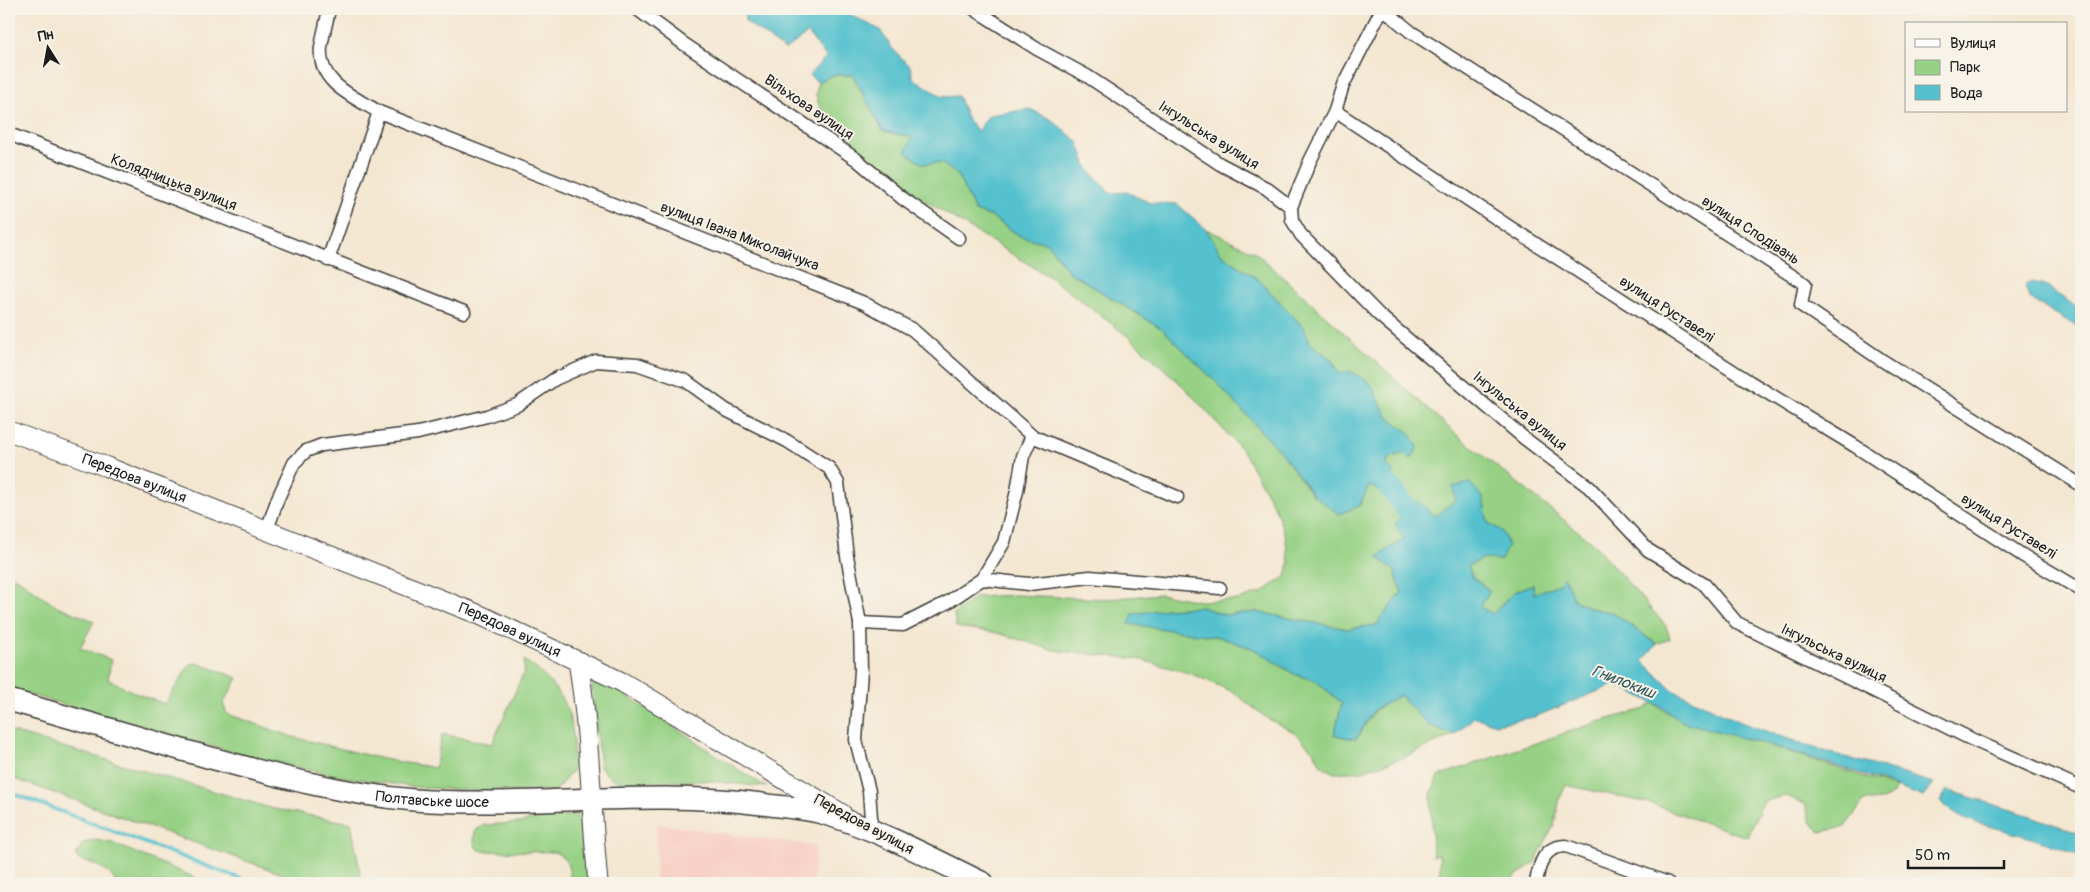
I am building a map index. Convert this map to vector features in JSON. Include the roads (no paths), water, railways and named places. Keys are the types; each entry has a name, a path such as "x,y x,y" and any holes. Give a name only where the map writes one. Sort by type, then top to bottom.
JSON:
{"main road":[{"name":"Полтавське шосе","path":"9,700 252,770 335,790 424,800 500,802 657,797 731,800 820,813 864,827"},
{"name":"Передова вулиця","path":"864,827 983,883"}],"street":[{"name":"вулиця Івана Миколайчука","path":"329,9 321,49 325,72 337,88 380,112 864,303 913,330 1032,436 1177,497"},
{"name":"Вільхова вулиця","path":"636,9 684,44 856,159 902,198 959,238"},
{"name":"Інгульська вулиця","path":"974,9 1036,49 1087,76 1220,164 1266,188 1291,207 1292,220 1301,235 1379,314 1524,438 1590,487 1648,550 1705,585 1737,623 1971,739 2081,788"},
{"path":"1291,207 1310,161 1335,111 1343,86 1382,9"},
{"name":"вулиця Сподівань","path":"1382,9 1411,32 1805,284 1801,305 1880,358 2081,485"},
{"name":"вулиця Руставелі","path":"1335,111 1519,234 1750,382 1855,446 2022,555 2081,590"},
{"path":"328,260 380,112"},
{"name":"Колядницька вулиця","path":"9,134 464,312"},
{"path":"267,530 278,498 294,462 306,452 322,445 418,433 488,416 517,405 555,379 596,361 637,364 686,381 726,410 787,441 829,468 838,483 847,556 860,623 861,671 856,740 868,791 871,818 864,827"},
{"name":"Передова вулиця","path":"9,431 267,530 480,615 578,660 653,700 788,784 864,827"},
{"path":"860,623 903,625 948,602 982,579 1004,542 1017,491 1023,456 1032,436"},
{"path":"982,579 1029,584 1090,577 1220,588"},
{"path":"578,660 585,706 598,883"},
{"path":"1536,883 1547,852 1552,848 1566,846 1668,883"}],"water":[{"path":"745,9 840,9 880,30 892,48 910,66 913,78 942,97 958,96 968,120 978,131 989,115 1030,109 1052,120 1078,142 1088,169 1110,193 1127,192 1150,203 1177,204 1206,229 1221,254 1259,280 1304,328 1311,344 1331,359 1340,374 1350,371 1370,383 1387,416 1411,434 1418,447 1411,459 1405,453 1389,458 1386,464 1393,472 1389,486 1381,491 1369,486 1359,506 1339,514 1313,495 1284,456 1217,383 1161,328 1069,272 1047,243 1020,236 992,217 975,211 957,174 941,163 923,164 906,152 912,137 883,131 853,75 833,75 818,82 809,75 826,57 808,33 785,50 745,21"},
{"path":"2032,282 2044,285 2081,310 2081,329 2029,298 2025,285"},
{"path":"1470,483 1483,498 1488,523 1502,531 1508,545 1501,560 1482,559 1468,566 1473,578 1490,591 1480,607 1493,614 1514,592 1533,584 1534,594 1559,584 1564,576 1574,600 1590,608 1613,613 1657,644 1643,661 1672,690 1743,723 1814,748 1934,783 1923,797 1868,776 1786,750 1683,722 1665,709 1616,684 1534,717 1496,724 1474,717 1454,735 1428,725 1400,695 1374,710 1356,739 1334,735 1342,703 1316,681 1294,674 1254,649 1219,637 1129,624 1133,614 1166,609 1201,607 1224,615 1257,612 1347,629 1376,625 1402,592 1394,570 1377,557 1404,539 1395,523 1417,501 1435,516 1456,500 1452,487"},
{"path":"1947,790 2081,834 2081,855 1965,818 1940,802"}],"waterway":[{"name":"Гнилокиш","path":"1389,486 1408,511 1421,538"},
{"path":"9,792 252,883"}]}
